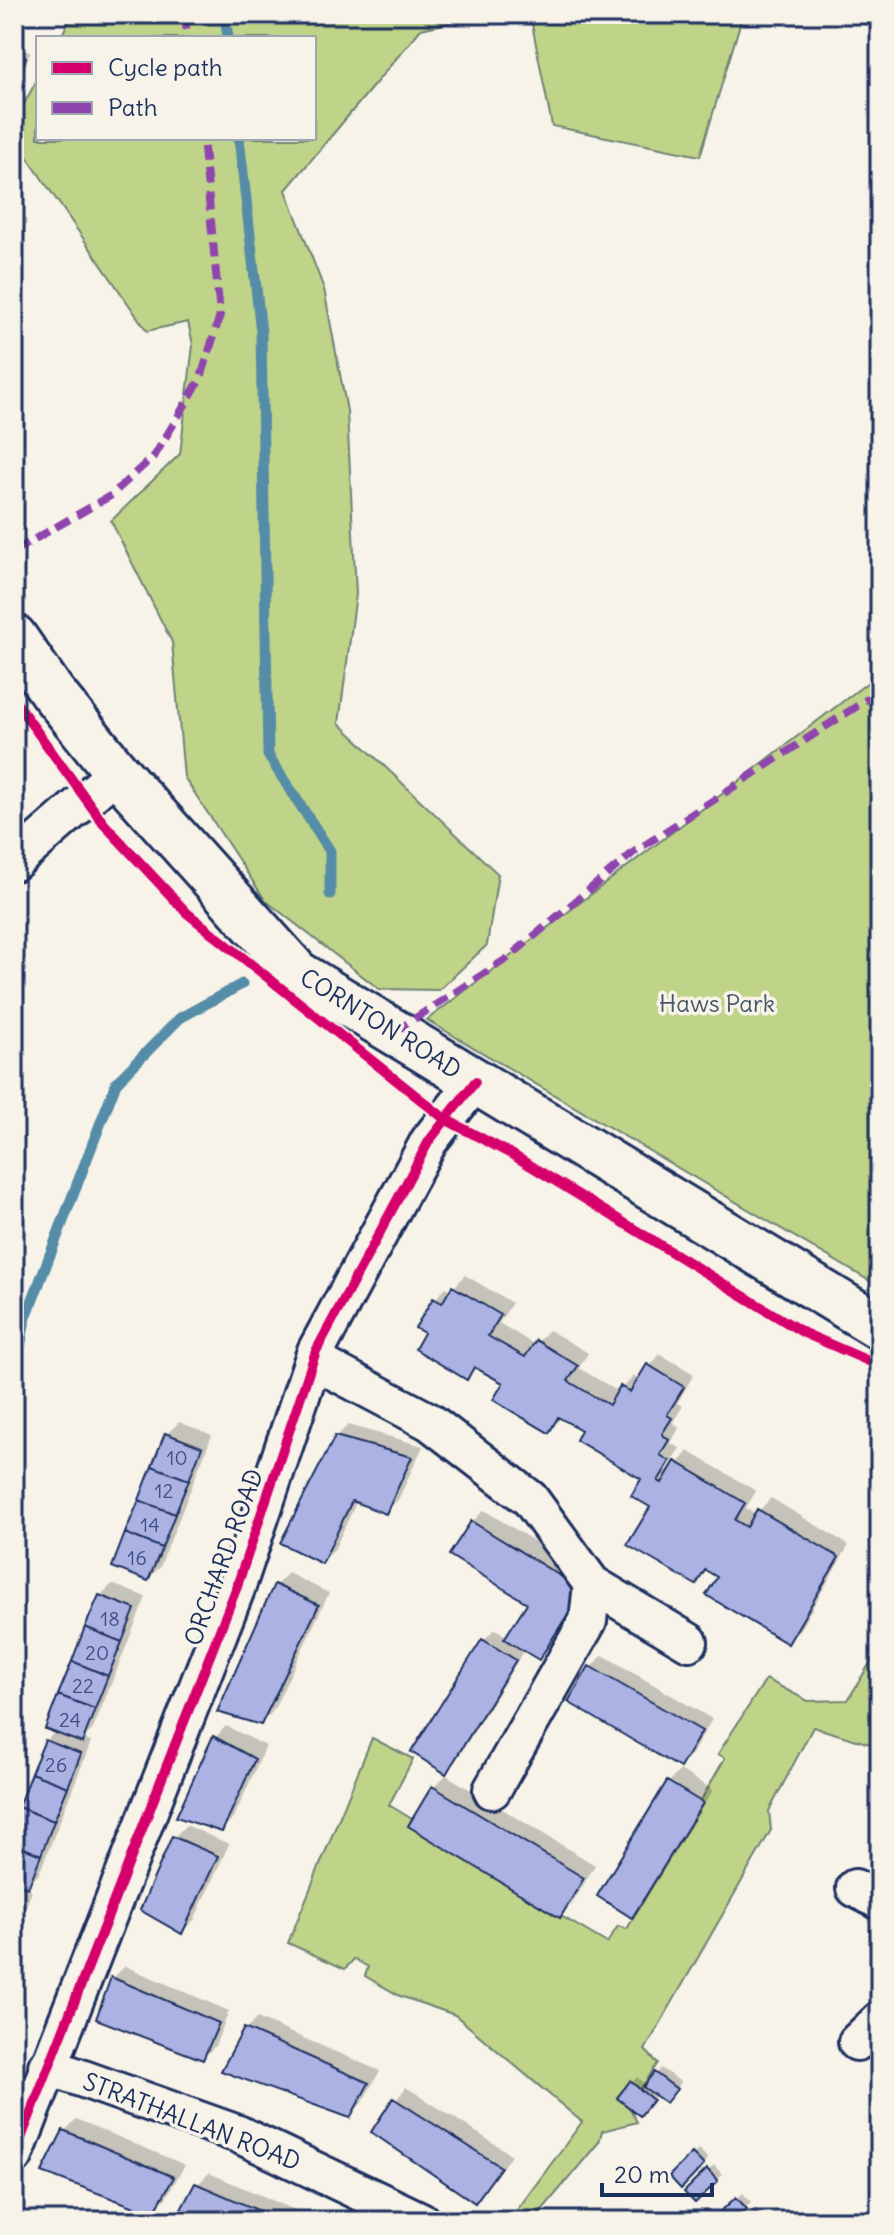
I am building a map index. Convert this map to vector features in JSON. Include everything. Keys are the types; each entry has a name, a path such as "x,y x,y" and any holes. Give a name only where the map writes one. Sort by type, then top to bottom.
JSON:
{"main road":[{"name":"CORNTON ROAD","path":"14,637 52,692 117,772 297,973 880,1327"}],"street":[{"path":"14,862 117,772"},
{"name":"ORCHARD ROAD","path":"14,2156 236,1589 313,1360 429,1141 475,1082"},
{"path":"313,1360 430,1422 530,1499 592,1584 689,1642"},
{"path":"492,1790 588,1621 592,1584"},
{"name":"STRATHALLAN ROAD","path":"47,2066 238,2134 421,2221"}],"green space":[{"path":"73,14 489,14 421,29 286,190 324,289 347,411 356,594 339,723 498,874 487,945 439,990 379,989 265,900 184,777 172,642 111,521 180,454 193,345 188,322 147,331 14,138 14,122 36,82 36,140 316,140 316,36 61,36"},
{"path":"530,14 743,14 700,156 552,126"},
{"name":"Haws Park","path":"880,673 880,1287 427,1020"},
{"path":"880,1646 880,1747 813,1727 769,1811 771,1830 645,2050 658,2063 640,2090 630,2082 617,2097 630,2108 637,2122 602,2131 599,2142 533,2221 509,2221 582,2122 455,2015 400,1996 365,1976 368,1967 354,1959 345,1969 288,1943 372,1738 413,1759 389,1805 412,1819 408,1826 607,1943 618,1926 627,1929 725,1758 718,1754 766,1679 808,1701 848,1700"}],"building":[{"path":"14,53 26,57 16,88 14,87"},
{"path":"452,1286 501,1315 488,1336 525,1357 536,1340 578,1366 568,1381 609,1405 620,1386 630,1392 647,1364 684,1387 667,1415 672,1418 662,1434 669,1440 660,1455 670,1461 658,1481 662,1483 675,1461 745,1503 735,1520 747,1527 757,1509 839,1557 788,1644 706,1595 717,1577 705,1570 696,1585 627,1545 650,1507 631,1496 641,1479 576,1440 581,1430 558,1417 549,1433 493,1400 503,1383 474,1367 467,1380 415,1349 424,1333 415,1328 433,1298 442,1303"},
{"path":"165,1433 202,1447 189,1480 152,1466"},
{"path":"335,1436 412,1457 386,1514 352,1501 322,1564 280,1543"},
{"path":"152,1466 189,1480 175,1514 139,1500"},
{"path":"139,1500 175,1514 162,1548 125,1533"},
{"path":"471,1521 583,1590 539,1660 504,1639 527,1603 449,1555"},
{"path":"125,1533 162,1548 148,1581 112,1567"},
{"path":"274,1584 319,1605 261,1725 217,1712"},
{"path":"99,1595 135,1609 122,1642 85,1627"},
{"path":"85,1627 122,1642 108,1676 72,1661"},
{"path":"482,1639 516,1660 446,1774 411,1752"},
{"path":"72,1661 108,1676 95,1709 58,1695"},
{"path":"589,1666 702,1731 680,1768 568,1702"},
{"path":"58,1695 95,1709 82,1743 45,1729"},
{"path":"213,1736 255,1759 222,1832 176,1817"},
{"path":"45,1740 81,1754 68,1787 31,1773"},
{"path":"31,1773 68,1787 54,1821 18,1807"},
{"path":"667,1781 703,1803 632,1918 597,1896"},
{"path":"432,1786 584,1878 560,1918 408,1826"},
{"path":"18,1807 54,1821 41,1855 14,1844"},
{"path":"172,1836 218,1856 182,1934 140,1910"},
{"path":"14,1844 41,1855 28,1888 14,1883"},
{"path":"111,1977 219,2023 203,2060 96,2019"},
{"path":"244,2028 369,2083 350,2118 221,2071"},
{"path":"654,2072 677,2089 666,2103 643,2087"},
{"path":"630,2081 653,2100 640,2116 617,2098"},
{"path":"393,2098 501,2167 475,2203 371,2132"},
{"path":"63,2130 174,2177 153,2214 42,2172"},
{"path":"692,2153 704,2165 681,2189 669,2176"},
{"path":"707,2169 718,2181 695,2203 684,2192"},
{"path":"195,2183 283,2221 175,2221"},
{"path":"736,2197 747,2209 734,2221 722,2221 716,2216"}],"waterway":[{"path":"225,14 228,36"},
{"path":"239,140 261,332 268,755 330,851 330,894"},
{"path":"14,1378 25,1320 116,1083 180,1018 242,984"}],"marked path":[{"path":"184,14 188,36"},
{"path":"14,551 110,496 155,455 201,378 220,315 203,140"},
{"path":"394,1032 508,958 634,852 880,691"}],"cycle path":[{"path":"14,700 104,824 187,913 445,1119 513,1155 804,1333 880,1366"},
{"path":"14,2156 236,1589 316,1351 429,1141 475,1082"}]}
